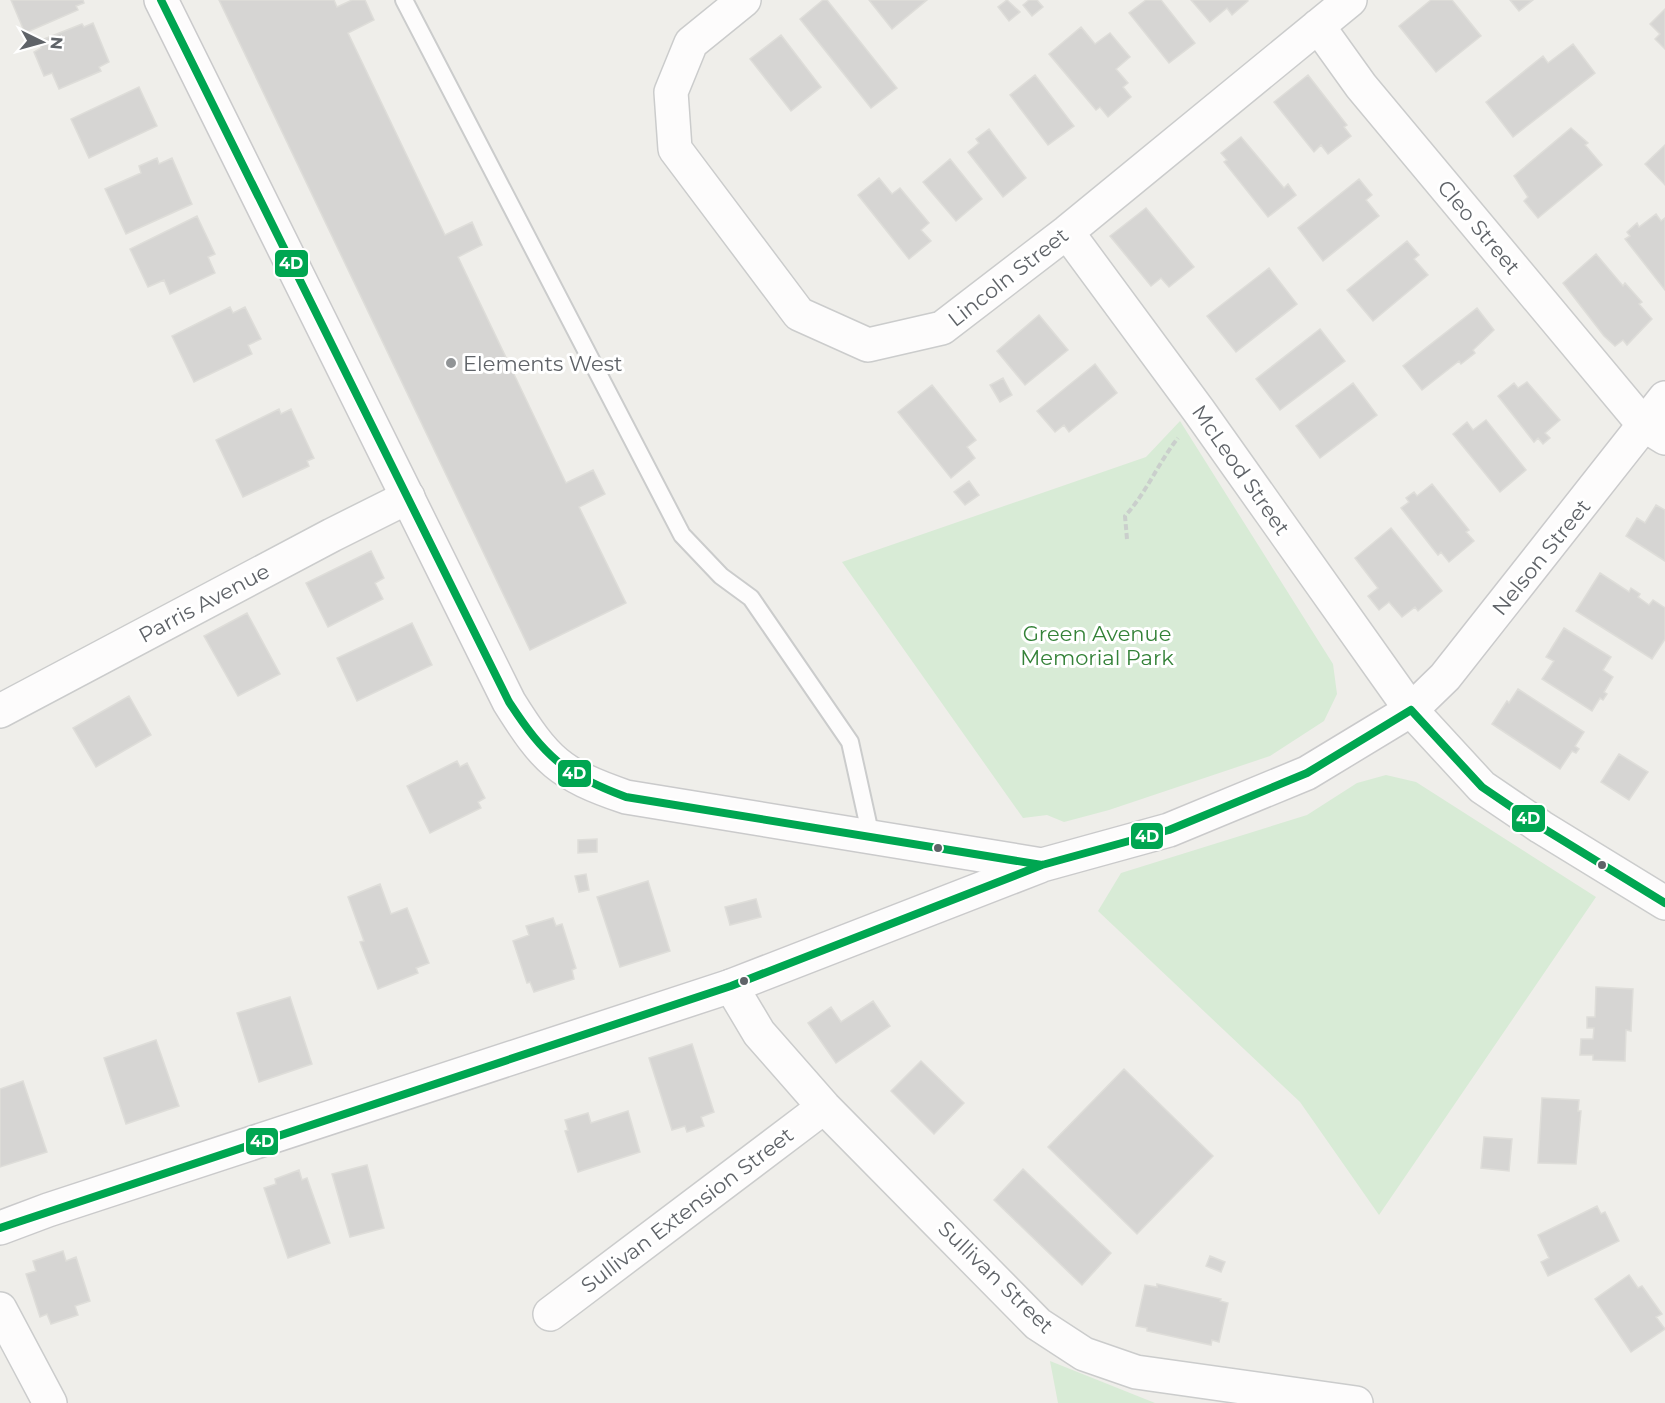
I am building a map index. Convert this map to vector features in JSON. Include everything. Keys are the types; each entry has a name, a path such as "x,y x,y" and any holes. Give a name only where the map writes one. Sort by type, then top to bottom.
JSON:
{"street":[{"path":"161,0 509,702 535,744 561,769 590,784 626,797 1042,865"},
{"name":"Lincoln Street","path":"744,0 691,43 671,92 675,149 799,314 868,345 942,328 1066,232 1350,0"},
{"name":"Cleo Street","path":"1318,26 1361,86 1655,431"},
{"name":"McLeod Street","path":"1066,232 1199,411 1411,710 1482,787 1541,827 1665,903"},
{"name":"Nelson Street","path":"0,1228 48,1210 731,986 1042,865 1169,830 1307,773 1411,710 1446,677 1655,431 1665,398"},
{"name":"Parris Avenue","path":"0,711 350,525 408,497"},
{"name":"Sullivan Street","path":"731,986 759,1033 824,1107 1038,1324 1084,1353 1136,1372 1356,1403"},
{"name":"Sullivan Extension Street","path":"550,1314 824,1107"},
{"path":"0,1309 50,1403"}],"lane":[{"path":"404,0 682,535 721,576 751,598 850,742 871,837"}],"path":[{"path":"1127,539 1125,516 1142,497 1157,466 1199,411"}],"green space":[{"name":"Green Avenue Memorial Park","path":"1180,421 1333,664 1337,694 1324,721 1270,756 1109,810 1064,822 1047,815 1023,818 842,562 1146,457"},
{"path":"1386,775 1416,782 1596,897 1379,1215 1300,1102 1098,911 1121,873 1307,815 1357,783"},
{"path":"1050,1361 1155,1403 1058,1403"}],"building":[{"path":"11,0 83,0 84,3 76,6 78,10 25,33"},
{"name":"Elements West","path":"219,0 334,0 337,7 352,0 365,0 374,20 348,33 445,235 472,222 482,245 458,257 566,483 593,470 605,494 579,507 626,603 530,650"},
{"path":"823,0 827,0 897,88 871,108 800,19"},
{"path":"869,0 927,0 892,29"},
{"path":"1007,0 1020,12 1009,21 998,7"},
{"path":"1029,0 1037,0 1043,7 1032,16 1023,5"},
{"path":"1146,0 1161,0 1195,43 1169,63 1129,13"},
{"path":"1191,0 1248,1 1232,15 1227,8 1210,22"},
{"path":"1431,0 1452,0 1481,36 1436,72 1399,26"},
{"path":"1510,0 1533,0 1519,11"},
{"path":"1665,9 1665,49 1655,39 1660,34 1650,24"},
{"path":"93,23 109,62 99,67 101,71 59,89 52,73 44,76 34,52 41,48 39,41 82,24 84,27"},
{"path":"1081,27 1095,44 1110,33 1130,57 1116,69 1128,83 1123,87 1131,97 1108,117 1100,107 1096,110 1049,54"},
{"path":"781,35 821,87 791,111 750,59"},
{"path":"1573,44 1595,73 1513,137 1486,102 1543,56 1548,63"},
{"path":"1035,75 1074,126 1048,145 1010,95"},
{"path":"1308,75 1347,125 1344,127 1351,136 1328,154 1321,145 1314,152 1274,102"},
{"path":"139,87 157,126 89,158 71,119"},
{"path":"1571,128 1588,143 1585,145 1602,165 1538,218 1524,201 1528,197 1514,176"},
{"path":"989,129 1026,178 1003,197 968,152 979,143 976,139"},
{"path":"1241,137 1284,188 1288,184 1296,195 1268,217 1224,162 1227,160 1221,153"},
{"path":"1665,145 1665,185 1645,164"},
{"path":"157,158 159,164 172,158 192,204 126,234 105,189 141,173 139,166"},
{"path":"950,159 982,199 956,221 923,182"},
{"path":"879,178 892,194 900,188 929,223 921,230 931,241 909,259 858,195"},
{"path":"1359,179 1372,195 1366,200 1379,216 1323,261 1298,228"},
{"path":"1146,208 1194,267 1169,287 1161,278 1151,286 1110,236"},
{"path":"1656,214 1661,221 1665,218 1665,290 1625,239 1630,236 1627,232 1637,223 1639,227"},
{"path":"197,216 215,254 208,257 215,273 170,294 164,280 148,287 130,249"},
{"path":"1407,241 1419,255 1414,259 1428,275 1373,321 1347,290"},
{"path":"1596,254 1623,286 1625,283 1642,302 1639,304 1652,319 1627,345 1623,340 1615,346 1604,336 1563,283"},
{"path":"1269,268 1297,304 1236,352 1207,316"},
{"path":"230,307 233,313 245,307 261,339 248,345 252,354 194,382 172,336"},
{"path":"1477,308 1494,330 1473,350 1475,353 1461,364 1459,361 1422,390 1403,366"},
{"path":"1039,315 1068,350 1025,385 997,351"},
{"path":"1320,329 1345,361 1280,410 1256,379"},
{"path":"1095,364 1117,393 1069,432 1064,425 1055,432 1037,411"},
{"path":"1003,378 1012,395 1000,402 990,385"},
{"path":"1527,382 1560,420 1545,433 1550,438 1543,444 1538,438 1534,442 1498,396 1514,383 1518,388"},
{"path":"1353,383 1377,415 1320,458 1296,426"},
{"path":"932,385 976,440 967,447 975,458 951,478 898,412"},
{"path":"279,409 281,414 291,409 314,458 307,461 309,466 243,497 216,440"},
{"path":"1486,420 1526,470 1500,492 1453,434 1467,422 1473,430"},
{"path":"969,481 979,495 965,505 954,492"},
{"path":"1432,484 1469,530 1466,532 1474,541 1449,562 1441,552 1438,555 1401,508 1409,502 1406,498 1414,492 1417,496"},
{"path":"1656,505 1665,510 1665,561 1626,536 1637,518 1645,523"},
{"path":"1391,528 1442,591 1418,611 1415,607 1402,617 1389,602 1379,610 1368,596 1378,588 1355,558"},
{"path":"371,551 384,578 375,583 383,599 328,627 306,583"},
{"path":"1600,573 1629,592 1631,588 1640,594 1638,597 1649,605 1653,600 1665,608 1665,639 1652,659 1576,611"},
{"path":"247,613 280,674 238,696 204,636"},
{"path":"412,623 432,665 357,701 337,658"},
{"path":"1564,628 1611,657 1603,670 1613,677 1604,692 1607,694 1603,700 1600,698 1592,711 1542,679 1554,661 1546,657"},
{"path":"1518,689 1584,732 1575,746 1579,749 1576,753 1572,751 1560,769 1492,724"},
{"path":"129,696 151,735 96,767 73,728"},
{"path":"1619,754 1648,772 1629,800 1601,782"},
{"path":"457,761 460,767 467,763 485,798 478,802 481,808 430,833 407,786"},
{"path":"597,839 597,852 578,853 578,840"},
{"path":"586,874 589,890 579,892 575,876"},
{"path":"648,881 670,951 620,967 597,897"},
{"path":"380,884 391,914 407,908 429,963 416,968 418,973 378,989 360,942 364,941 348,897"},
{"path":"756,899 761,917 730,925 725,907"},
{"path":"553,918 556,926 562,924 576,968 572,970 574,979 534,992 530,982 527,983 513,941 529,935 526,926"},
{"path":"1596,987 1633,989 1631,1031 1626,1030 1625,1061 1593,1060 1593,1055 1580,1055 1581,1039 1593,1039 1594,1028 1587,1028 1587,1017 1595,1017"},
{"path":"290,997 312,1064 259,1082 237,1013"},
{"path":"873,1001 890,1026 836,1063 808,1023 831,1007 841,1022"},
{"path":"156,1040 179,1106 126,1124 104,1058"},
{"path":"692,1044 714,1112 701,1117 704,1126 687,1132 685,1126 672,1130 649,1058"},
{"path":"921,1061 964,1103 934,1134 891,1091"},
{"path":"1124,1069 1213,1156 1137,1234 1048,1147"},
{"path":"23,1081 47,1152 0,1167 0,1089"},
{"path":"1542,1098 1579,1100 1578,1111 1581,1111 1576,1164 1538,1163"},
{"path":"628,1111 640,1152 578,1172 565,1131 568,1130 565,1120 588,1113 591,1123"},
{"path":"1484,1137 1512,1139 1509,1171 1481,1168"},
{"path":"367,1165 384,1228 350,1237 332,1174"},
{"path":"1023,1169 1111,1253 1082,1285 994,1200"},
{"path":"299,1170 302,1180 307,1178 330,1243 288,1258 264,1188 276,1184 275,1179"},
{"path":"1597,1206 1601,1214 1605,1212 1619,1241 1548,1276 1541,1262 1549,1258 1538,1235"},
{"path":"63,1251 66,1261 76,1257 90,1301 75,1306 78,1315 51,1324 47,1314 40,1317 26,1274 36,1271 33,1261"},
{"path":"1210,1256 1225,1262 1221,1272 1206,1266"},
{"path":"1629,1275 1638,1288 1642,1286 1662,1314 1656,1317 1665,1329 1631,1352 1595,1299"},
{"path":"1157,1284 1221,1299 1220,1301 1228,1303 1219,1342 1212,1340 1211,1345 1147,1331 1147,1328 1136,1326 1145,1285 1157,1287"}],"transit line":[{"name":"4D","path":"161,0 509,702 545,750 571,771 626,797 1042,865 1169,830 1307,773 1411,710"},
{"name":"4D","path":"1411,710 1482,787 1541,827 1665,903"},
{"name":"4D","path":"0,1228 731,986 1042,865"}],"place":[{"name":"Elements West","path":"451,363"}]}
